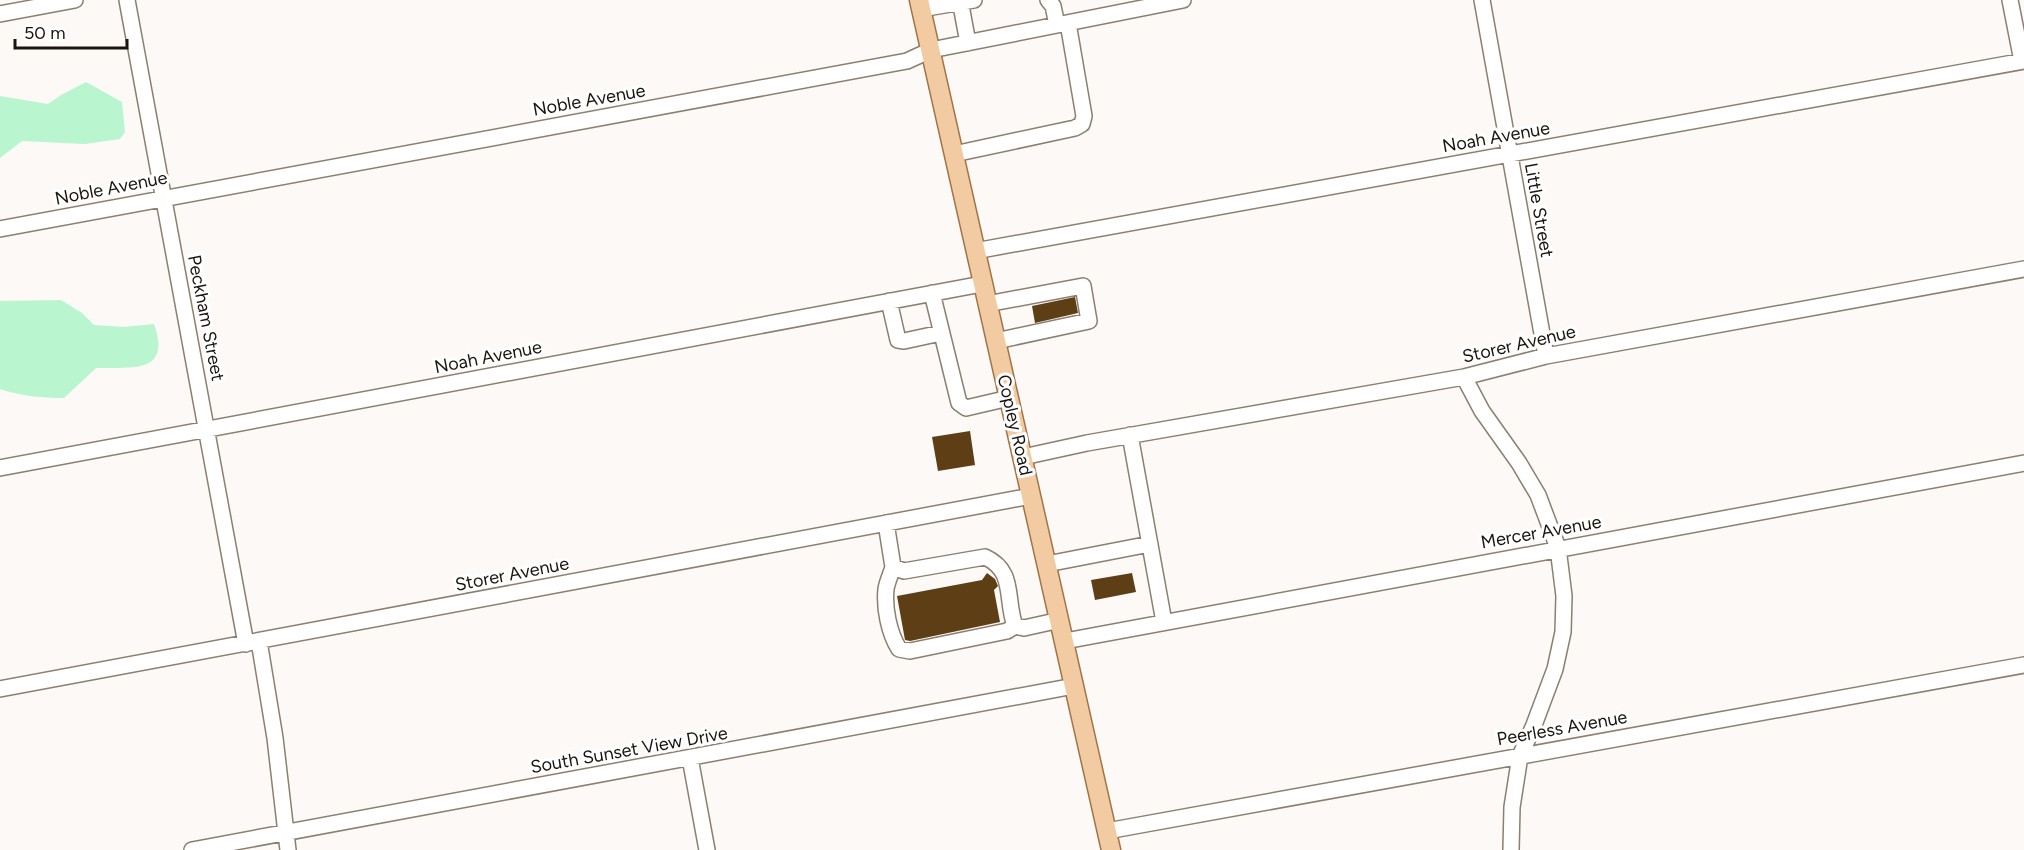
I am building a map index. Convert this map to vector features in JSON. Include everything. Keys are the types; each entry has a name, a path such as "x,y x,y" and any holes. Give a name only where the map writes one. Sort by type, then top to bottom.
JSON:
{"main road":[{"name":"Copley Road","path":"920,5 1111,850"}],"street":[{"path":"0,14 75,0"},
{"name":"Peckham Street","path":"127,0 207,430 275,738 288,850"},
{"path":"954,154 1075,128 1082,124 1084,116 1062,24 1048,0"},
{"name":"Noble Avenue","path":"0,229 907,61 931,50 1183,0"},
{"name":"Little Street","path":"1482,0 1546,356"},
{"path":"2010,0 2023,61"},
{"path":"920,5 965,1 968,43"},
{"name":"Noah Avenue","path":"975,251 2023,61"},
{"name":"Storer Avenue","path":"1023,457 1130,435 1464,377 1546,356 2024,269"},
{"name":"Noah Avenue","path":"0,468 982,284"},
{"path":"987,304 1083,286 1089,321 996,341"},
{"path":"932,293 959,403 966,408 1009,398"},
{"path":"889,301 898,340 941,333"},
{"path":"1464,377 1482,411 1533,484 1558,548 1564,596 1563,632 1559,656 1520,756 1512,807 1511,850"},
{"path":"1130,435 1164,622"},
{"name":"Mercer Avenue","path":"1065,641 2024,463"},
{"name":"Storer Avenue","path":"0,689 1031,496"},
{"path":"886,523 893,567 886,589 887,609 893,639 899,649 910,651 1007,630 1016,626 1023,628 1060,621"},
{"path":"1047,564 1150,544"},
{"path":"893,567 904,571 985,557 996,562 1005,574 1011,614 1016,626"},
{"name":"Peerless Avenue","path":"1107,831 2024,665"},
{"name":"South Sunset View Drive","path":"192,850 1074,686"},
{"path":"690,758 707,850"}],"green space":[{"path":"86,82 122,102 125,132 120,139 85,144 22,141 0,158 0,96 48,104"},
{"path":"61,300 82,313 94,325 124,327 154,324 158,340 157,352 153,360 145,365 134,367 96,368 64,398 32,396 0,389 0,301"}],"building":[{"path":"1075,297 1078,313 1035,323 1032,306"},
{"path":"970,431 975,465 938,471 932,437"},
{"path":"987,573 995,579 998,586 994,590 1000,622 910,641 905,640 897,596 982,580"},
{"path":"1132,573 1136,592 1095,600 1091,580"}]}
